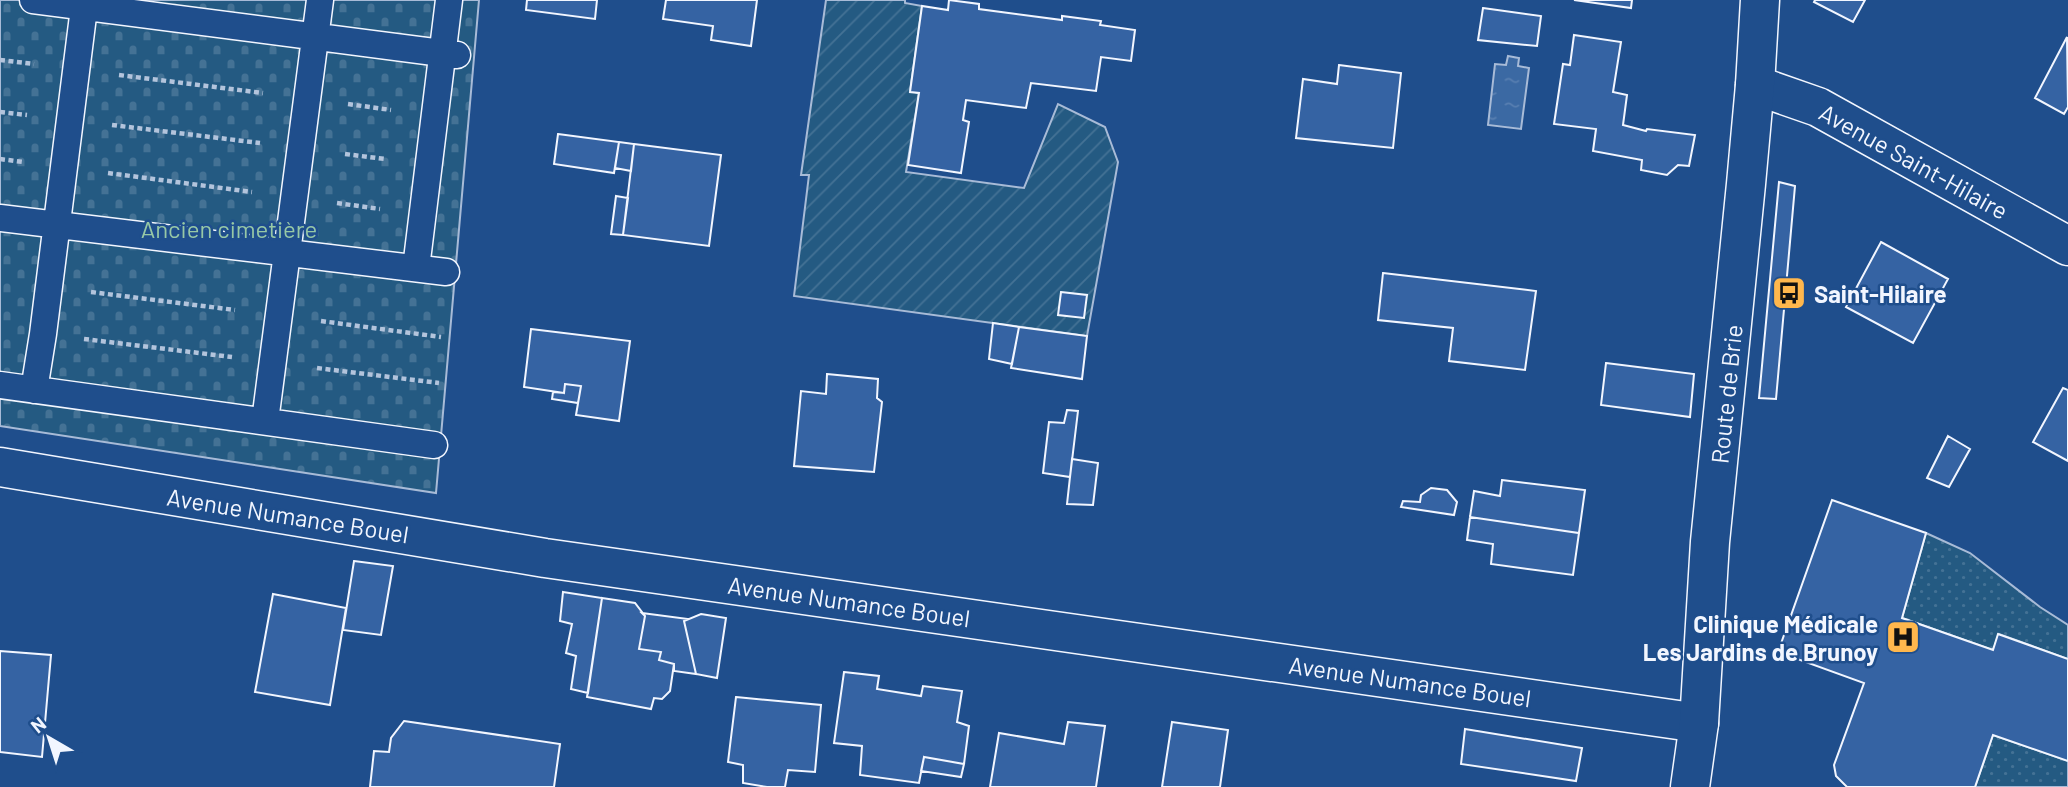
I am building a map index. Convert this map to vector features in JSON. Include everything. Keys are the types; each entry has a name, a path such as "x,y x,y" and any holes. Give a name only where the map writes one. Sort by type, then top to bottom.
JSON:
{"street":[{"name":"Route de Brie","path":"1690,787 1699,723 1710,542 1755,85 1760,0"},
{"name":"Avenue Saint-Hilaire","path":"1755,85 1818,107 2068,246"},
{"name":"Avenue Numance Bouel","path":"0,467 545,558 1699,723"}],"lane":[{"path":"33,0 84,3 450,54"},
{"path":"265,421 320,0"},
{"path":"416,268 435,116 450,54 449,0"},
{"path":"34,390 84,3"},
{"path":"0,218 446,272"},
{"path":"0,385 434,445"}],"path":[{"path":"0,60 435,116"},
{"path":"0,111 429,164"},
{"path":"0,159 422,214"},
{"path":"48,286 441,337"},
{"path":"43,334 439,383"}],"green space":[{"name":"Ancien cimetière","path":"0,0 479,0 436,493 0,426"},
{"path":"826,0 905,0 905,3 922,6 910,91 919,93 906,172 1024,188 1058,104 1105,127 1118,162 1087,336 794,296 809,175 801,175"},
{"path":"1926,533 1970,553 2068,625 2068,659 1999,634 1993,650 1902,618"},
{"path":"1993,735 2068,761 2068,787 1975,787"}],"water":[{"path":"1508,56 1519,58 1518,66 1529,68 1521,129 1488,125 1495,64 1506,65"}],"building":[{"path":"527,0 597,0 595,19 526,10"},
{"path":"666,0 757,0 751,46 711,40 713,26 663,19"},
{"path":"949,0 979,4 979,9 1062,20 1062,16 1101,21 1100,25 1135,30 1131,61 1101,57 1096,91 1031,83 1026,108 966,100 963,120 969,122 961,173 908,165 919,93 910,92 922,6 948,10"},
{"path":"1574,0 1632,0 1631,8"},
{"path":"1865,0 1853,22 1814,2"},
{"path":"1483,8 1541,16 1537,46 1478,40"},
{"path":"1574,35 1621,42 1613,92 1627,95 1623,125 1646,131 1695,135 1689,166 1678,165 1667,175 1641,170 1642,160 1593,151 1596,129 1554,124 1563,64 1570,65"},
{"path":"2067,37 2068,107 2064,114 2035,98"},
{"path":"1339,65 1401,73 1393,148 1296,138 1303,79 1337,84"},
{"path":"558,134 619,142 614,173 554,164"},
{"path":"619,142 634,144 631,171 615,168"},
{"path":"634,144 721,155 709,246 623,235"},
{"path":"1779,182 1795,186 1776,399 1759,398"},
{"path":"616,196 628,198 623,235 611,234"},
{"path":"1881,242 1948,279 1913,343 1846,307"},
{"path":"1383,273 1536,291 1525,370 1449,361 1453,328 1378,320"},
{"path":"1061,292 1087,295 1084,318 1058,315"},
{"path":"993,323 1019,327 1012,364 989,359"},
{"path":"1019,327 1087,336 1082,379 1011,368"},
{"path":"531,329 630,341 619,421 576,415 581,386 565,384 564,393 524,387"},
{"path":"1606,363 1694,374 1690,417 1601,405"},
{"path":"827,374 878,379 877,398 882,402 874,472 794,466 801,391 826,394"},
{"path":"565,384 581,386 578,403 552,399 553,392 564,393"},
{"path":"2063,388 2068,390 2068,461 2033,442"},
{"path":"1067,410 1078,411 1070,477 1043,473 1049,422 1064,423"},
{"path":"1948,436 1970,449 1949,487 1927,478"},
{"path":"1072,459 1098,463 1093,505 1067,504"},
{"path":"1502,480 1585,490 1579,533 1470,517 1474,491 1500,496"},
{"path":"1431,488 1447,490 1457,502 1454,515 1401,507 1403,501 1420,502 1421,495"},
{"path":"1832,500 1926,533 1902,618 1993,650 1998,634 2068,659 2068,761 1993,735 1975,787 1847,787 1836,776 1834,765 1864,683 1778,652"},
{"path":"1470,517 1579,533 1573,575 1491,564 1493,544 1467,540"},
{"path":"354,561 393,566 381,635 343,630"},
{"path":"563,592 602,598 588,693 571,689 576,656 566,653 572,624 560,621"},
{"path":"273,594 346,608 330,705 255,692"},
{"path":"602,598 635,603 645,616 639,649 661,652 659,660 674,664 670,691 662,699 654,698 651,709 587,697"},
{"path":"642,613 688,619 684,621 696,674 674,671 674,664 659,660 661,652 639,649 645,616"},
{"path":"701,614 726,618 717,678 696,674 684,621"},
{"path":"0,651 51,655 42,757 0,752"},
{"path":"844,672 879,676 877,689 921,696 923,686 962,691 957,722 969,726 964,764 924,757 919,783 860,775 862,746 834,743"},
{"path":"736,697 821,705 815,772 788,770 785,787 743,783 743,765 728,762"},
{"path":"404,721 560,744 554,787 370,787 374,751 389,752 391,738"},
{"path":"1068,722 1105,726 1096,787 990,787 999,733 1064,744"},
{"path":"1172,722 1228,730 1220,787 1162,787"},
{"path":"1465,729 1582,748 1576,781 1461,764"},
{"path":"924,757 964,764 961,777 921,771"}],"place":[{"name":"Saint-Hilaire","path":"1789,293"},
{"name":"Clinique Médicale Les Jardins de Brunoy","path":"1903,637"}]}
